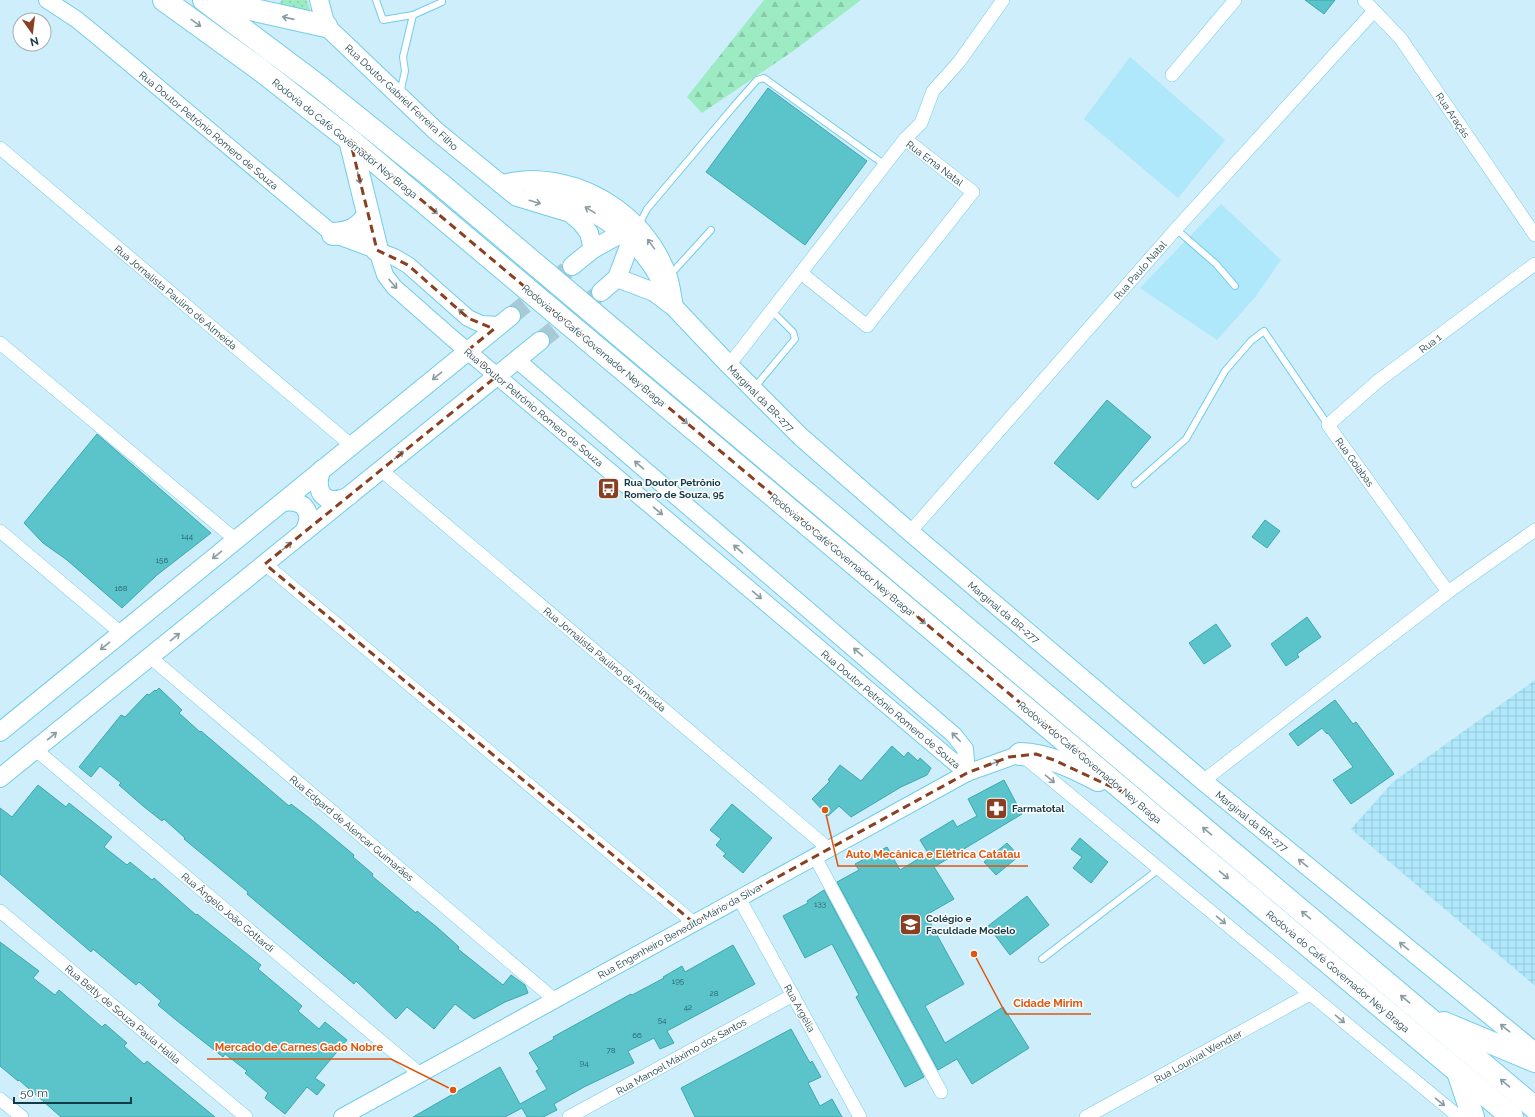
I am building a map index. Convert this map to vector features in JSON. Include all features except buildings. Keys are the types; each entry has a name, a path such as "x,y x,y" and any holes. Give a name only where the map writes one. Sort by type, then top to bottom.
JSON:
{"highway":[{"name":"Rodovia do Café Governador Ney Braga","path":"164,0 258,68 350,140 1512,1117"},
{"path":"204,0 316,84 439,183 1535,1108"},
{"path":"234,3 265,0"},
{"path":"234,3 326,26"},
{"path":"350,140 377,250"},
{"path":"333,234 346,234 356,230 368,216"},
{"path":"1020,754 1036,754 1054,760 1131,796"},
{"path":"1424,1015 1535,1061"},
{"path":"1458,1072 1473,1117"}],"main road":[{"path":"319,0 326,26"},
{"name":"Rua Doutor Gabriel Ferreira Filho","path":"326,26 436,131 501,184 518,197 570,213 581,222 589,233 593,249"},
{"path":"501,184 531,187 560,196 588,208 655,250 668,277 674,307"},
{"path":"572,266 593,249 630,233"},
{"path":"601,292 617,278 630,233"},
{"path":"630,233 659,277 674,307"},
{"path":"593,249 603,250 611,255 618,268 617,278"},
{"path":"617,278 654,292 674,307"},
{"name":"Marginal da BR-277","path":"674,307 801,437 910,532 1203,781 1535,1052"},
{"path":"2,726 121,633 505,321"},
{"path":"0,778 540,341"},
{"path":"322,469 317,480 319,491 328,499 340,501 350,495"},
{"path":"283,502 293,501 298,503 302,505 308,513 309,523 304,532"}],"street":[{"name":"Rua Doutor Petrônio Romero de Souza","path":"47,0 76,19 97,36 333,234 377,250 408,265 468,318 481,324 505,321"},
{"path":"905,139 922,123 933,91 964,56 1003,0"},
{"path":"1172,76 1235,0"},
{"name":"Rua Araçás","path":"1364,0 1401,39 1535,236"},
{"name":"Rua Paulo Natal","path":"910,532 1176,229 1374,11"},
{"name":"Rua Ema Natal","path":"729,365 905,139 973,192 866,326 801,273"},
{"name":"Rua Jornalista Paulino de Almeida","path":"0,148 351,445"},
{"name":"Rua Doutor Petrônio Romero de Souza","path":"377,250 385,275 394,286 467,351 967,773"},
{"name":"Rua 1","path":"1328,425 1378,381 1535,264"},
{"path":"0,343 236,540"},
{"name":"Rua Doutor Petrônio Romero de Souza","path":"517,360 954,735 965,749 967,773"},
{"name":"Rua Goiabas","path":"1328,425 1448,592"},
{"name":"Rua Jornalista Paulino de Almeida","path":"381,470 829,849"},
{"path":"1203,781 1448,592 1535,530"},
{"path":"0,531 121,633"},
{"path":"265,564 694,923"},
{"name":"Rua Edgard de Alencar Guimarães","path":"150,657 555,1000"},
{"name":"Rua Ângelo João Gottardi","path":"36,750 420,1074"},
{"path":"1020,754 1459,1117"},
{"name":"Rua Engenheiro Benedito Mário da Silva","path":"342,1117 967,773 1020,754"},
{"path":"815,856 941,1092"},
{"name":"Rua Argélia","path":"739,898 860,1117"},
{"name":"Rua Betty de Souza Paula Halila","path":"0,911 246,1117"},
{"name":"Rua Lourival Wendler","path":"1086,1117 1103,1113 1310,994"},
{"name":"Rua Manoel Máximo dos Santos","path":"569,1117 583,1114 793,996"},
{"path":"0,1099 22,1117"}],"lane":[{"path":"376,0 383,20 413,15 442,2 442,0"},
{"path":"399,97 405,71 403,57 413,15"},
{"path":"630,233 647,209 734,106 757,80 764,78 885,165"},
{"path":"1176,229 1216,264 1235,286"},
{"path":"668,277 711,230"},
{"path":"753,389 795,339 793,332 772,310"},
{"name":"Rua Goiabas","path":"1135,484 1186,439 1225,372 1251,341 1264,331 1328,425"},
{"path":"1042,959 1159,869"}],"highlighted area":[{"path":"350,140 1131,796 1054,760 1036,754 1009,757 967,773 694,923 265,564 497,376 467,351 494,329 468,318 408,265 377,250"}],"shaded area":[{"path":"1130,57 1225,140 1178,198 1084,119"},
{"path":"1221,204 1281,260 1256,296 1217,340 1140,288"},
{"path":"1535,680 1535,986 1351,829 1393,782"}],"green space":[{"path":"282,0 307,0 312,17 273,9"},
{"path":"764,0 861,0 796,49 702,113 687,97"}],"tunnel":[{"path":"511,316 572,266"},
{"path":"540,341 601,292"}],"place":[{"name":"Rua Doutor Petrônio Romero de Souza, 95","path":"608,488"},
{"name":"Farmatotal","path":"996,808"},
{"name":"Auto Mecânica e Elétrica Catatau","path":"825,810"},
{"name":"Colégio e Faculdade Modelo","path":"910,924"},
{"name":"Cidade Mirim","path":"974,954"},
{"name":"Mercado de Carnes Gado Nobre","path":"453,1090"}]}
